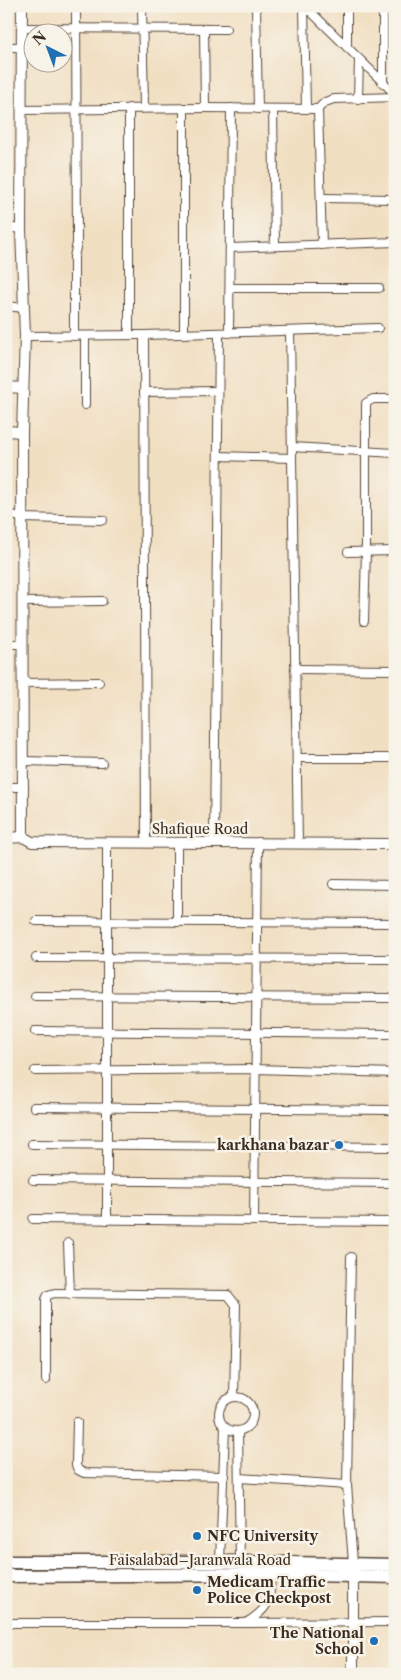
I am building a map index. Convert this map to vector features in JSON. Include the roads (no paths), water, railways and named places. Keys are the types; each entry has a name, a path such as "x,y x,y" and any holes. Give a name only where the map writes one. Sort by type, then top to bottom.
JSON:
{"main road":[{"name":"Faisalabad–Jaranwala Road","path":"6,1562 240,1562 353,1569 395,1577"},
{"name":"Faisalabad–Jaranwala Road","path":"6,1576 271,1574 395,1565"}],"street":[{"path":"22,6 22,22"},
{"path":"74,336 74,257 77,243 76,6"},
{"path":"142,6 144,108"},
{"path":"256,6 258,109"},
{"path":"305,6 395,95"},
{"path":"305,6 306,109"},
{"path":"347,6 347,47"},
{"path":"383,6 383,82"},
{"path":"72,28 226,29"},
{"path":"204,29 205,108"},
{"path":"6,47 22,47"},
{"path":"358,99 359,59"},
{"path":"22,72 21,229 25,336 22,432 23,838"},
{"path":"22,110 129,108 318,109 325,102 334,99 358,99 395,95"},
{"path":"129,108 129,335"},
{"path":"184,108 184,334"},
{"path":"229,333 231,108"},
{"path":"318,109 322,245"},
{"path":"273,110 275,246"},
{"path":"320,198 395,199"},
{"path":"6,227 21,229"},
{"path":"230,248 395,242"},
{"path":"230,288 379,288"},
{"path":"6,306 24,308"},
{"path":"25,336 144,335 378,328"},
{"path":"290,331 298,843"},
{"path":"214,842 219,333"},
{"path":"144,335 146,842"},
{"path":"85,336 85,405"},
{"path":"6,387 23,388"},
{"path":"144,392 218,391"},
{"path":"364,620 366,403 373,399 395,399"},
{"path":"6,431 22,432"},
{"path":"292,447 395,453"},
{"path":"218,456 292,458"},
{"path":"6,513 22,518 103,520"},
{"path":"348,552 395,551"},
{"path":"22,602 102,601"},
{"path":"6,644 23,644"},
{"path":"296,669 395,670"},
{"path":"23,683 99,682"},
{"path":"297,758 395,758"},
{"path":"24,761 102,763"},
{"path":"6,787 24,787"},
{"name":"Shafique Road","path":"6,838 23,838 32,842 395,844"},
{"path":"107,842 107,1220"},
{"path":"177,922 178,842"},
{"path":"254,1221 258,842"},
{"path":"333,884 395,885"},
{"path":"36,921 395,923"},
{"path":"36,958 395,960"},
{"path":"36,996 395,998"},
{"path":"35,1031 395,1034"},
{"path":"35,1071 255,1069 395,1073"},
{"path":"34,1107 395,1110"},
{"path":"32,1144 395,1147"},
{"path":"34,1180 395,1183"},
{"path":"33,1219 395,1222"},
{"path":"68,1243 70,1294"},
{"path":"350,1258 347,1485 353,1569 353,1674"},
{"path":"46,1380 46,1299 48,1295 54,1293 228,1294 236,1305 234,1397"},
{"path":"234,1397 243,1398 250,1404 253,1412 252,1420 246,1427 238,1431 226,1428 220,1422 218,1414 220,1406 226,1399 234,1397"},
{"path":"77,1422 76,1465 78,1470 84,1472 224,1476"},
{"path":"220,1562 226,1428"},
{"path":"238,1431 240,1562"},
{"path":"239,1478 347,1485"},
{"path":"246,1623 259,1614 270,1600 271,1574"},
{"path":"6,1623 395,1622"}],"place":[{"name":"karkhana bazar","path":"339,1145"},
{"name":"NFC University","path":"197,1536"},
{"name":"Medicam Traffic Police Checkpost","path":"197,1590"},
{"name":"The National School","path":"374,1641"}]}
